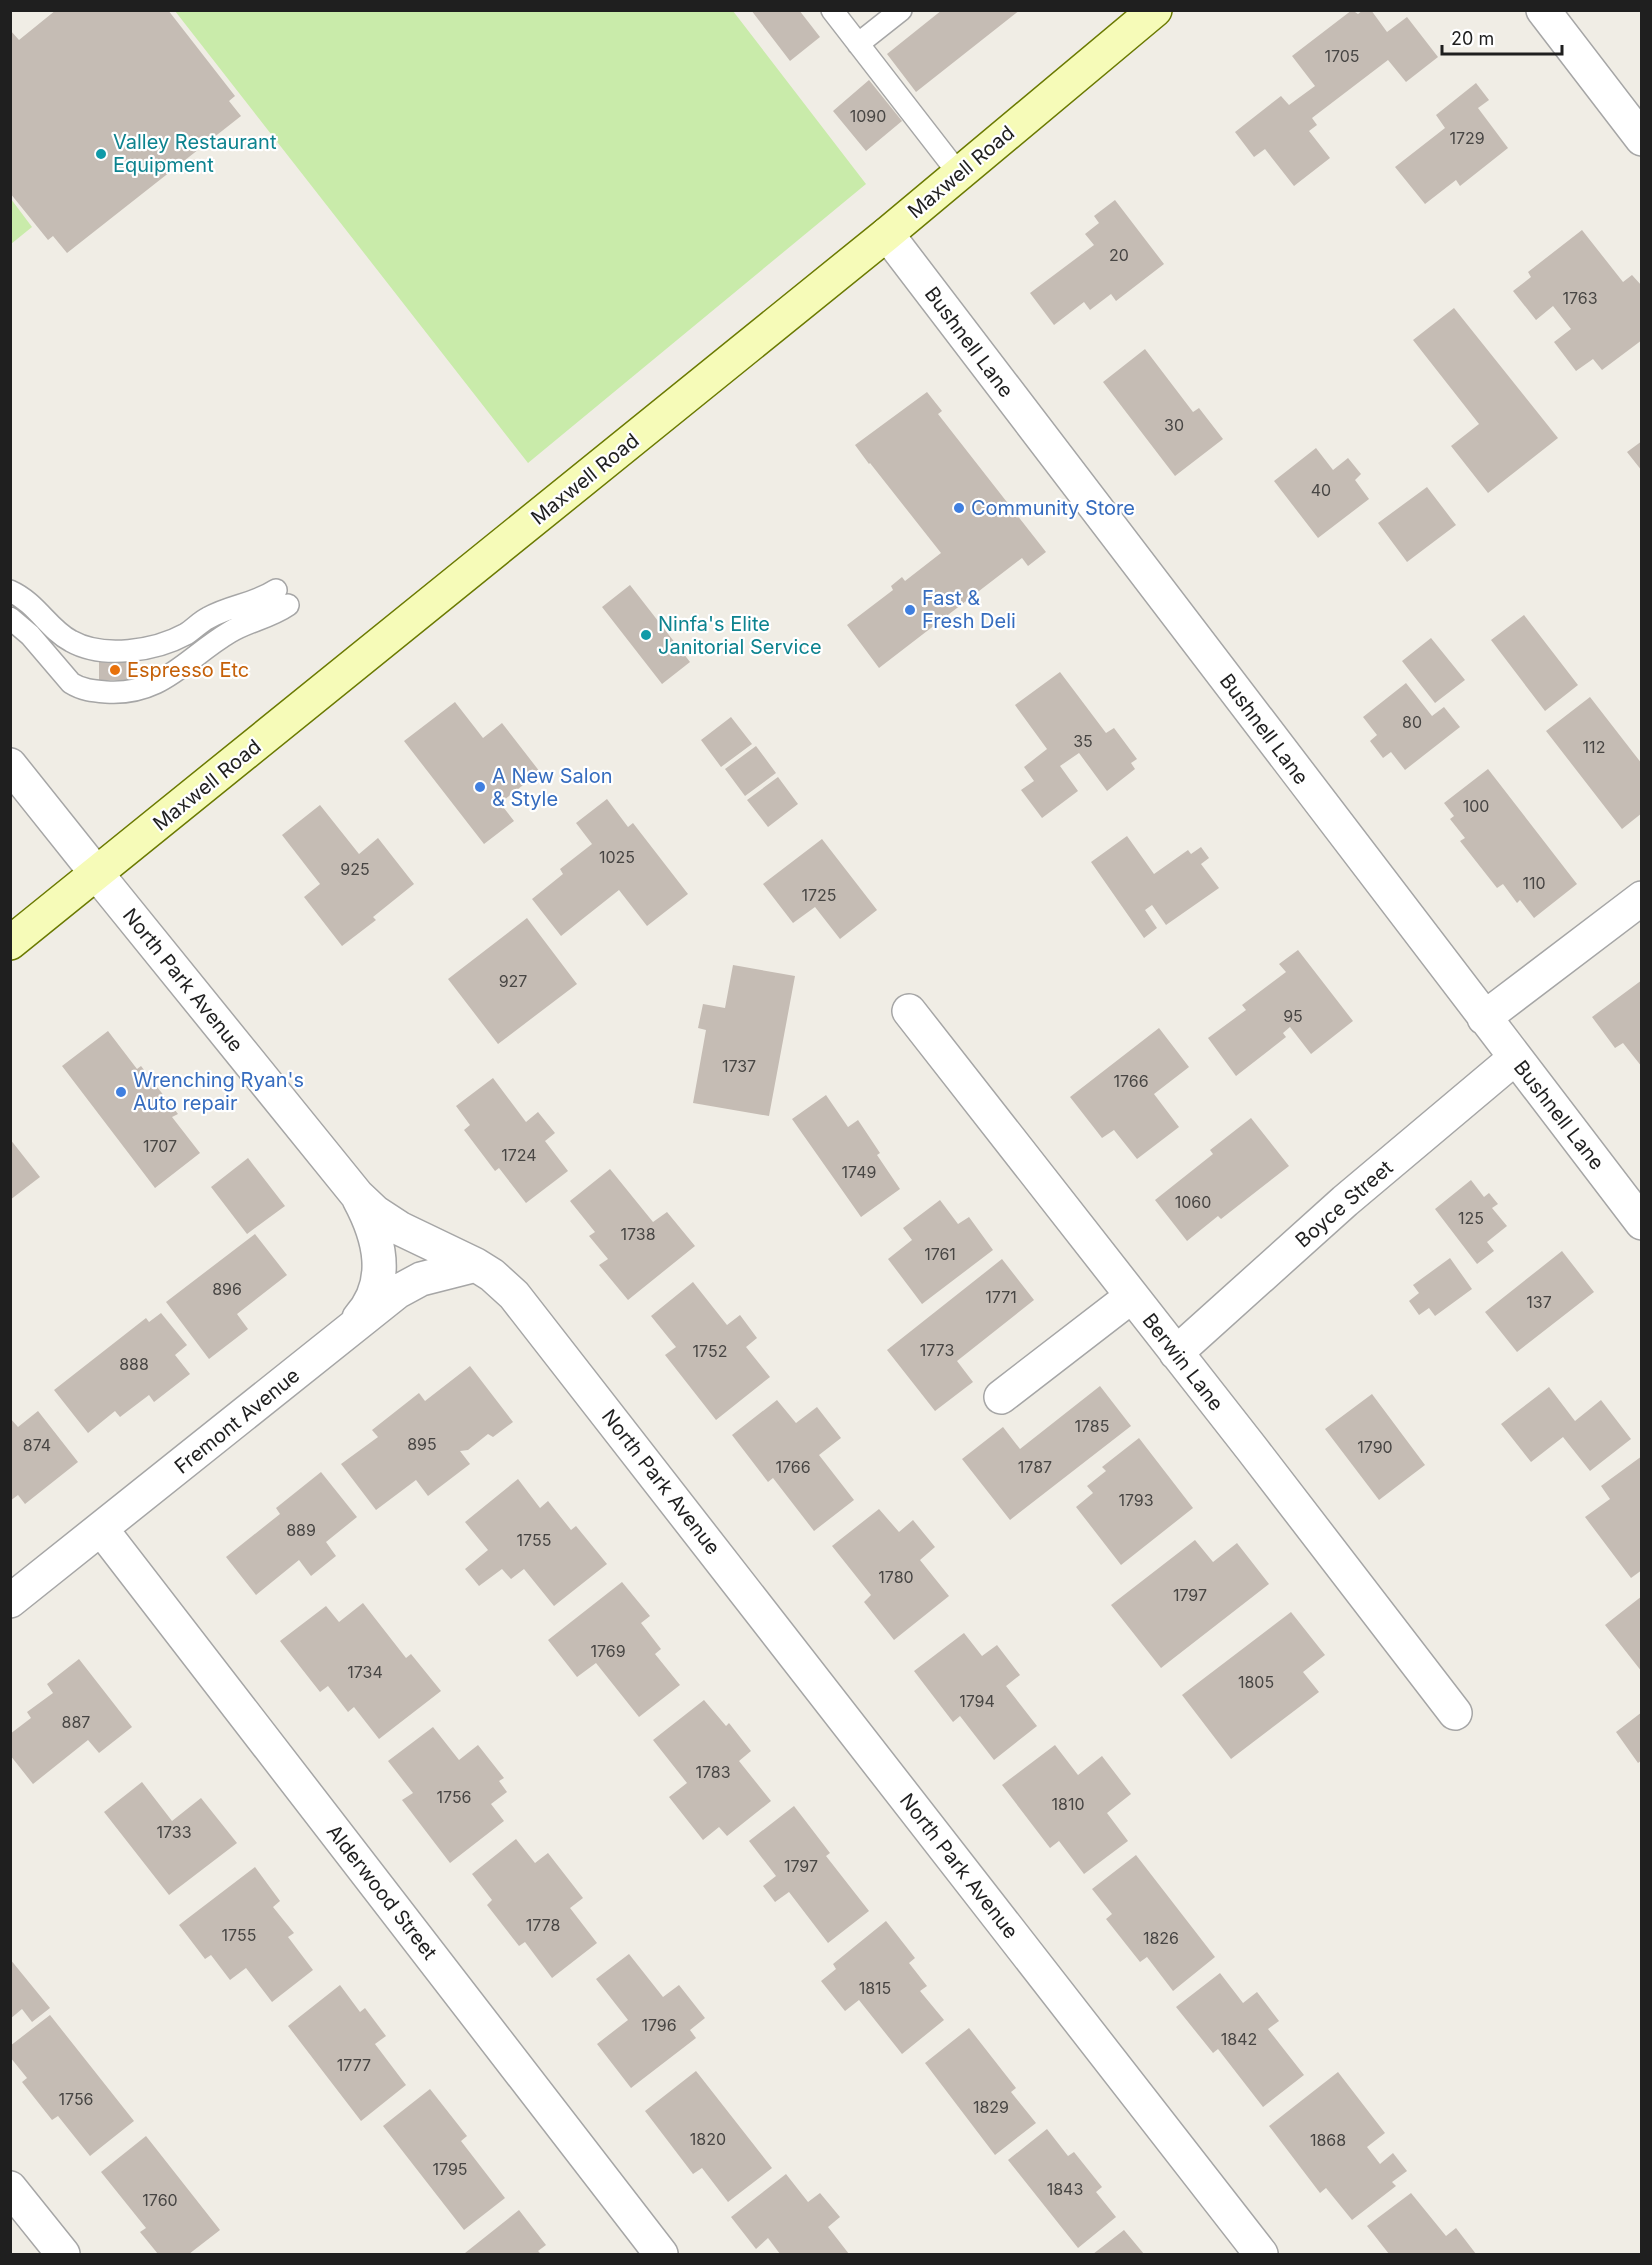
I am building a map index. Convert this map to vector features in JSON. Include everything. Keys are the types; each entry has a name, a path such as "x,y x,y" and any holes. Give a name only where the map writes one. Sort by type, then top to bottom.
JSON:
{"main road":[{"name":"Maxwell Road","path":"10,943 887,234 1155,10"}],"street":[{"path":"1543,10 1641,140"},
{"name":"Bushnell Lane","path":"887,234 1641,1223"},
{"name":"North Park Avenue","path":"10,765 357,1195 375,1212 401,1229 476,1265 514,1294 1261,2254"},
{"path":"1484,1018 1641,898"},
{"name":"Berwin Lane","path":"909,1011 1455,1713"},
{"name":"Boyce Street","path":"1176,1353 1345,1201 1515,1058"},
{"path":"341,1338 362,1315 378,1287 380,1262 378,1244 370,1220 357,1195"},
{"name":"Fremont Avenue","path":"10,1601 398,1292 421,1279 476,1265"},
{"path":"1001,1397 1132,1296"},
{"name":"Alderwood Street","path":"102,1530 661,2254"},
{"path":"10,2188 63,2254"}],"lane":[{"path":"832,10 958,174"},
{"path":"858,44 901,10"},
{"path":"10,591 22,597 71,641 93,649 113,652 134,651 176,638 209,617 261,600 282,597 270,616 236,628 157,683 142,690 122,693 88,690 71,683 30,635 10,618"}],"green space":[{"path":"175,11 733,11 866,184 528,463"},
{"path":"11,199 32,227 11,244"}],"building":[{"name":"Valley Restaurant Equipment","path":"56,10 168,10 235,96 229,101 241,116 67,253 53,236 48,240 10,193 10,30 19,40"},
{"path":"751,10 799,10 820,37 790,61"},
{"path":"942,10 1020,10 916,92 887,54"},
{"path":"1352,10 1358,14 1363,10 1371,10 1387,32 1407,17 1438,57 1406,82 1388,60 1312,118 1317,125 1309,131 1330,158 1294,186 1265,149 1254,157 1235,132 1281,96 1289,105 1315,86 1292,56"},
{"path":"869,80 902,121 866,151 833,111"},
{"path":"1476,83 1489,100 1478,108 1508,148 1460,186 1456,180 1425,204 1395,167 1445,128 1436,115"},
{"path":"1115,200 1164,264 1116,301 1111,294 1090,310 1084,302 1054,325 1030,293 1094,245 1085,234 1099,223 1094,216"},
{"path":"1582,230 1623,282 1632,275 1642,286 1642,340 1602,370 1593,359 1576,371 1554,342 1571,329 1553,306 1536,320 1513,291 1531,277 1528,272"},
{"path":"1454,308 1558,438 1488,493 1451,446 1479,424 1413,340"},
{"path":"1145,349 1193,412 1199,408 1223,439 1175,476 1103,382"},
{"name":"Community Store","path":"927,392 942,411 938,414 1046,552 1028,566 1022,558 879,668 847,625 893,590 891,586 902,577 905,581 941,553 855,445"},
{"path":"1642,441 1642,471 1627,452"},
{"path":"1316,448 1333,470 1348,458 1361,474 1355,480 1369,499 1318,538 1274,481"},
{"path":"1427,487 1456,525 1407,562 1378,523"},
{"name":"Ninfa's Elite Janitorial Service","path":"630,585 690,662 662,684 602,607"},
{"path":"1524,615 1578,685 1545,711 1491,640"},
{"path":"1431,638 1465,680 1435,703 1402,661"},
{"name":"Espresso Etc","path":"99,660 132,661 132,680 99,680"},
{"path":"1060,672 1106,733 1114,728 1137,759 1131,763 1135,769 1107,791 1079,753 1060,766 1078,791 1042,818 1021,790 1034,781 1024,767 1047,749 1015,705"},
{"path":"1406,683 1432,716 1444,707 1460,727 1405,770 1391,752 1383,758 1370,741 1377,735 1363,717"},
{"path":"1590,697 1642,764 1642,813 1622,829 1546,731"},
{"name":"A New Salon & Style","path":"455,702 483,738 502,723 540,772 500,803 514,821 484,844 404,741"},
{"path":"731,717 752,744 721,767 701,740"},
{"path":"756,746 776,773 745,796 725,769"},
{"path":"1488,769 1577,884 1534,918 1520,900 1517,903 1503,884 1497,888 1460,841 1465,838 1450,819 1454,816 1444,803"},
{"path":"778,777 798,804 768,827 747,800"},
{"path":"607,799 628,827 633,823 688,894 647,926 619,890 561,936 532,899 563,874 560,869 592,844 576,823"},
{"path":"320,805 359,854 378,838 414,884 373,917 376,920 342,946 304,897 320,884 282,835"},
{"path":"1127,836 1154,874 1188,850 1191,854 1201,847 1209,858 1201,864 1219,888 1166,925 1152,905 1145,910 1157,928 1144,938 1091,862"},
{"path":"822,839 877,910 840,939 815,907 793,923 763,884"},
{"path":"527,918 577,984 498,1044 448,979"},
{"path":"1298,950 1353,1021 1311,1054 1290,1027 1283,1033 1286,1037 1236,1076 1208,1038 1246,1010 1242,1005 1286,972 1279,964"},
{"path":"733,965 795,976 769,1116 693,1103 706,1030 698,1028 703,1004 725,1008"},
{"path":"1642,980 1642,1067 1623,1043 1615,1048 1592,1017"},
{"path":"1159,1028 1189,1067 1154,1094 1179,1127 1137,1159 1114,1130 1102,1138 1070,1097"},
{"name":"Wrenching Ryan's Auto repair","path":"108,1031 137,1069 141,1066 178,1114 172,1117 200,1153 155,1188 62,1066"},
{"path":"493,1078 526,1122 538,1112 555,1133 545,1141 568,1171 526,1203 499,1168 495,1171 464,1130 470,1125 456,1106"},
{"path":"826,1095 848,1127 858,1120 880,1153 877,1155 900,1189 861,1217 792,1119"},
{"path":"1251,1118 1289,1166 1221,1219 1218,1216 1187,1241 1155,1200 1213,1154 1210,1150"},
{"path":"10,1139 40,1177 10,1200"},
{"path":"248,1158 285,1206 247,1234 211,1187"},
{"path":"610,1169 653,1222 667,1212 695,1246 628,1300 599,1265 608,1259 589,1236 595,1232 570,1201"},
{"path":"1471,1180 1484,1197 1489,1193 1498,1204 1492,1208 1507,1226 1487,1242 1494,1251 1477,1264 1435,1209"},
{"path":"940,1200 958,1224 969,1217 993,1250 922,1304 888,1259 912,1240 903,1228"},
{"path":"255,1234 287,1275 237,1314 248,1329 209,1359 166,1302"},
{"path":"1562,1251 1594,1292 1517,1352 1485,1312"},
{"path":"1450,1258 1472,1289 1435,1316 1429,1308 1419,1315 1409,1301 1419,1293 1413,1285"},
{"path":"1002,1259 1034,1300 957,1361 973,1382 935,1411 887,1350"},
{"path":"693,1282 727,1325 740,1315 757,1338 746,1347 770,1377 716,1420 665,1355 676,1347 651,1316"},
{"path":"161,1313 187,1345 175,1355 190,1374 154,1402 149,1395 120,1417 115,1411 88,1433 54,1390 146,1318 149,1322"},
{"path":"470,1366 513,1422 493,1437 488,1434 468,1450 460,1451 470,1464 428,1496 416,1480 376,1510 341,1464 378,1437 372,1430 419,1393 425,1401"},
{"path":"1100,1386 1131,1426 1010,1520 962,1459 1003,1427 1020,1449"},
{"path":"1549,1387 1575,1421 1601,1400 1631,1439 1590,1471 1563,1437 1531,1462 1501,1424"},
{"path":"1372,1394 1425,1465 1379,1500 1325,1429"},
{"path":"777,1400 796,1423 817,1407 841,1438 819,1455 854,1500 814,1531 773,1478 768,1482 732,1435"},
{"path":"38,1411 78,1462 25,1504 18,1495 10,1501 10,1418 18,1427"},
{"path":"1139,1438 1193,1508 1121,1565 1076,1507 1093,1493 1087,1486 1106,1471 1102,1467"},
{"path":"1642,1456 1642,1570 1631,1578 1585,1517 1610,1499 1601,1486"},
{"path":"321,1472 357,1517 326,1542 336,1556 311,1576 299,1560 256,1595 226,1557 280,1514 276,1508"},
{"path":"518,1479 540,1508 548,1501 571,1530 576,1526 607,1564 554,1606 524,1569 511,1579 502,1569 479,1586 465,1569 488,1550 465,1522"},
{"path":"879,1509 899,1532 913,1520 935,1547 920,1560 949,1596 894,1640 864,1602 871,1595 832,1546"},
{"path":"1195,1540 1213,1562 1237,1543 1269,1584 1161,1668 1111,1605"},
{"path":"622,1582 650,1616 641,1623 661,1649 655,1654 680,1685 639,1717 596,1663 577,1677 548,1640"},
{"path":"1642,1596 1642,1672 1605,1625"},
{"path":"363,1603 406,1658 411,1654 441,1691 379,1739 354,1707 348,1712 328,1686 320,1692 280,1641 326,1606 339,1622"},
{"path":"1291,1612 1325,1655 1303,1672 1319,1692 1231,1759 1182,1695"},
{"path":"964,1633 982,1656 997,1645 1020,1675 1006,1686 1037,1726 994,1760 960,1716 953,1722 914,1671"},
{"path":"79,1659 132,1727 99,1753 88,1740 33,1784 10,1755 10,1734 31,1718 27,1712 53,1693 47,1684"},
{"path":"704,1700 726,1726 729,1723 751,1751 739,1761 771,1801 727,1836 719,1827 703,1840 669,1797 687,1783 653,1740"},
{"path":"1642,1712 1642,1760 1638,1763 1616,1732"},
{"path":"433,1727 459,1760 478,1745 504,1778 499,1781 507,1792 491,1804 504,1821 450,1863 402,1800 413,1793 388,1761"},
{"path":"1055,1745 1078,1775 1102,1756 1131,1794 1107,1813 1128,1841 1084,1874 1059,1841 1050,1848 1002,1785"},
{"path":"142,1782 172,1821 201,1798 237,1843 169,1895 104,1812"},
{"path":"794,1806 830,1853 826,1856 869,1911 828,1943 789,1892 775,1902 763,1886 776,1876 749,1841"},
{"path":"516,1839 535,1863 548,1853 583,1898 570,1908 597,1943 552,1978 525,1942 519,1946 487,1905 492,1900 472,1874"},
{"path":"1136,1855 1215,1957 1173,1991 1147,1957 1140,1962 1106,1919 1112,1914 1092,1889"},
{"path":"255,1867 280,1901 273,1907 294,1933 288,1937 313,1970 272,2002 246,1968 230,1980 211,1955 205,1959 179,1925"},
{"path":"886,1921 915,1958 909,1963 927,1986 920,1991 944,2020 902,2054 859,2000 845,2011 821,1981 836,1969 833,1964"},
{"path":"629,1954 663,1997 679,1985 705,2018 690,2030 696,2038 631,2088 597,2044 628,2020 596,1979"},
{"path":"10,1959 50,2008 32,2022 22,2009 10,2019"},
{"path":"1220,1973 1243,2003 1257,1992 1279,2021 1268,2029 1304,2075 1263,2107 1218,2049 1213,2053 1176,2007"},
{"path":"340,1985 360,2012 365,2008 386,2036 375,2044 406,2085 361,2121 288,2026"},
{"path":"50,2015 134,2121 90,2156 58,2116 52,2120 22,2082 27,2078 10,2057 10,2046"},
{"path":"969,2028 1016,2088 1011,2092 1036,2123 995,2155 925,2063"},
{"path":"696,2071 772,2168 728,2202 702,2168 693,2174 645,2111"},
{"path":"1338,2072 1385,2133 1367,2147 1380,2164 1393,2153 1407,2171 1392,2182 1396,2186 1352,2220 1326,2188 1320,2193 1269,2126"},
{"path":"430,2089 467,2136 461,2141 505,2198 464,2230 383,2126"},
{"path":"1047,2129 1068,2156 1074,2152 1102,2187 1096,2192 1116,2217 1078,2248 1008,2160"},
{"path":"146,2136 220,2230 189,2254 158,2254 140,2232 146,2228 101,2172"},
{"path":"786,2174 808,2202 820,2193 840,2217 828,2227 849,2254 780,2254 768,2238 756,2249 731,2217"},
{"path":"1411,2193 1446,2236 1456,2228 1476,2254 1389,2254 1367,2226"},
{"path":"519,2210 546,2245 538,2251 541,2254 465,2253"},
{"path":"1124,2230 1144,2254 1093,2254"}],"place":[{"name":"Valley Restaurant Equipment","path":"101,154"},
{"name":"Community Store","path":"959,508"},
{"name":"Fast & Fresh Deli","path":"910,610"},
{"name":"Ninfa's Elite Janitorial Service","path":"646,635"},
{"name":"Espresso Etc","path":"115,670"},
{"name":"A New Salon & Style","path":"480,787"},
{"name":"Wrenching Ryan's Auto repair","path":"121,1092"}]}
